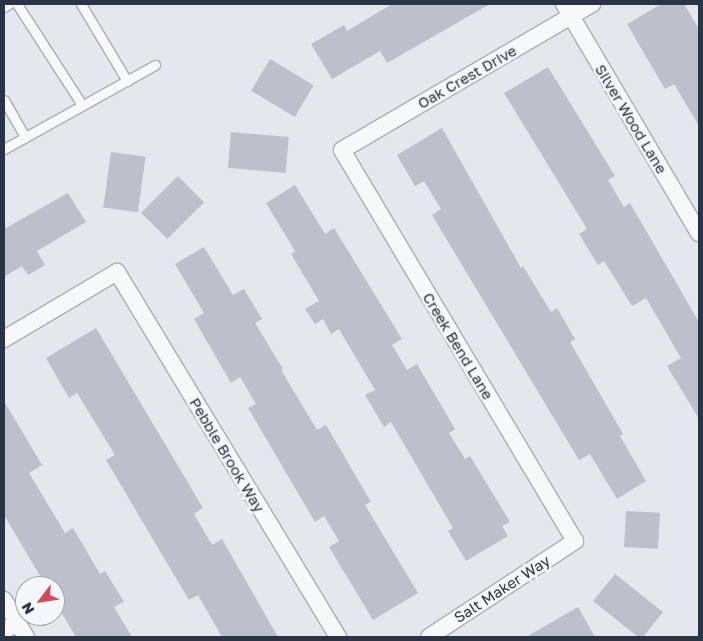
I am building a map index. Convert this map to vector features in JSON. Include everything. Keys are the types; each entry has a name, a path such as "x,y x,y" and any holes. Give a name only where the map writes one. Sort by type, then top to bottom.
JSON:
{"street":[{"name":"Oak Crest Drive","path":"342,150 567,10 592,4"},
{"name":"Silver Wood Lane","path":"567,10 699,234"},
{"name":"Creek Bend Lane","path":"342,150 575,541"},
{"name":"Pebble Brook Way","path":"4,339 117,272 338,637"},
{"name":"Salt Maker Way","path":"429,637 575,541"},
{"path":"4,600 10,627 26,637"}],"lane":[{"path":"4,7 9,4"},
{"path":"18,4 82,105"},
{"path":"81,4 127,81"},
{"path":"4,148 155,65"},
{"path":"4,100 25,137"}],"building":[{"path":"392,4 490,4 387,63 380,51 332,79 311,44 344,25 347,31"},
{"path":"661,4 684,4 699,29 699,126 674,84 665,89 627,24"},
{"path":"270,59 314,85 295,117 251,91"},
{"path":"548,67 615,176 608,180 624,207 630,203 699,322 699,419 667,366 681,358 646,298 632,306 604,261 598,265 579,234 587,229 504,93"},
{"path":"442,128 521,268 523,266 551,312 557,308 575,339 570,342 623,434 620,436 646,481 617,499 590,454 579,460 432,215 441,209 424,181 415,186 397,155"},
{"path":"231,132 289,137 286,173 228,168"},
{"path":"111,152 146,157 138,212 103,207"},
{"path":"178,176 204,202 167,239 141,213"},
{"path":"295,185 325,234 334,228 402,339 392,345 407,370 417,364 455,429 449,433 465,459 470,456 510,522 502,526 508,536 466,561 448,531 453,528 391,422 384,427 365,395 375,390 339,329 331,334 323,319 315,324 305,309 319,301 291,254 295,251 266,203"},
{"path":"68,193 86,222 37,251 45,265 28,275 22,266 4,277 4,229"},
{"path":"204,247 233,295 244,289 262,319 255,323 283,369 281,370 317,430 326,425 371,502 365,505 418,593 373,620 329,547 339,541 324,516 315,522 248,408 256,404 240,377 231,383 194,319 204,313 175,264"},
{"path":"96,328 203,508 194,514 212,545 222,539 278,637 222,637 198,595 189,600 106,460 115,455 77,393 69,398 46,358"},
{"path":"4,401 42,465 29,473 65,533 73,528 100,574 105,571 124,602 114,607 132,637 76,637 65,619 65,576 40,576 4,515"},
{"path":"626,511 660,513 658,549 624,547"},
{"path":"615,574 663,612 643,637 638,637 593,601"},
{"path":"578,607 595,637 526,637"}]}
